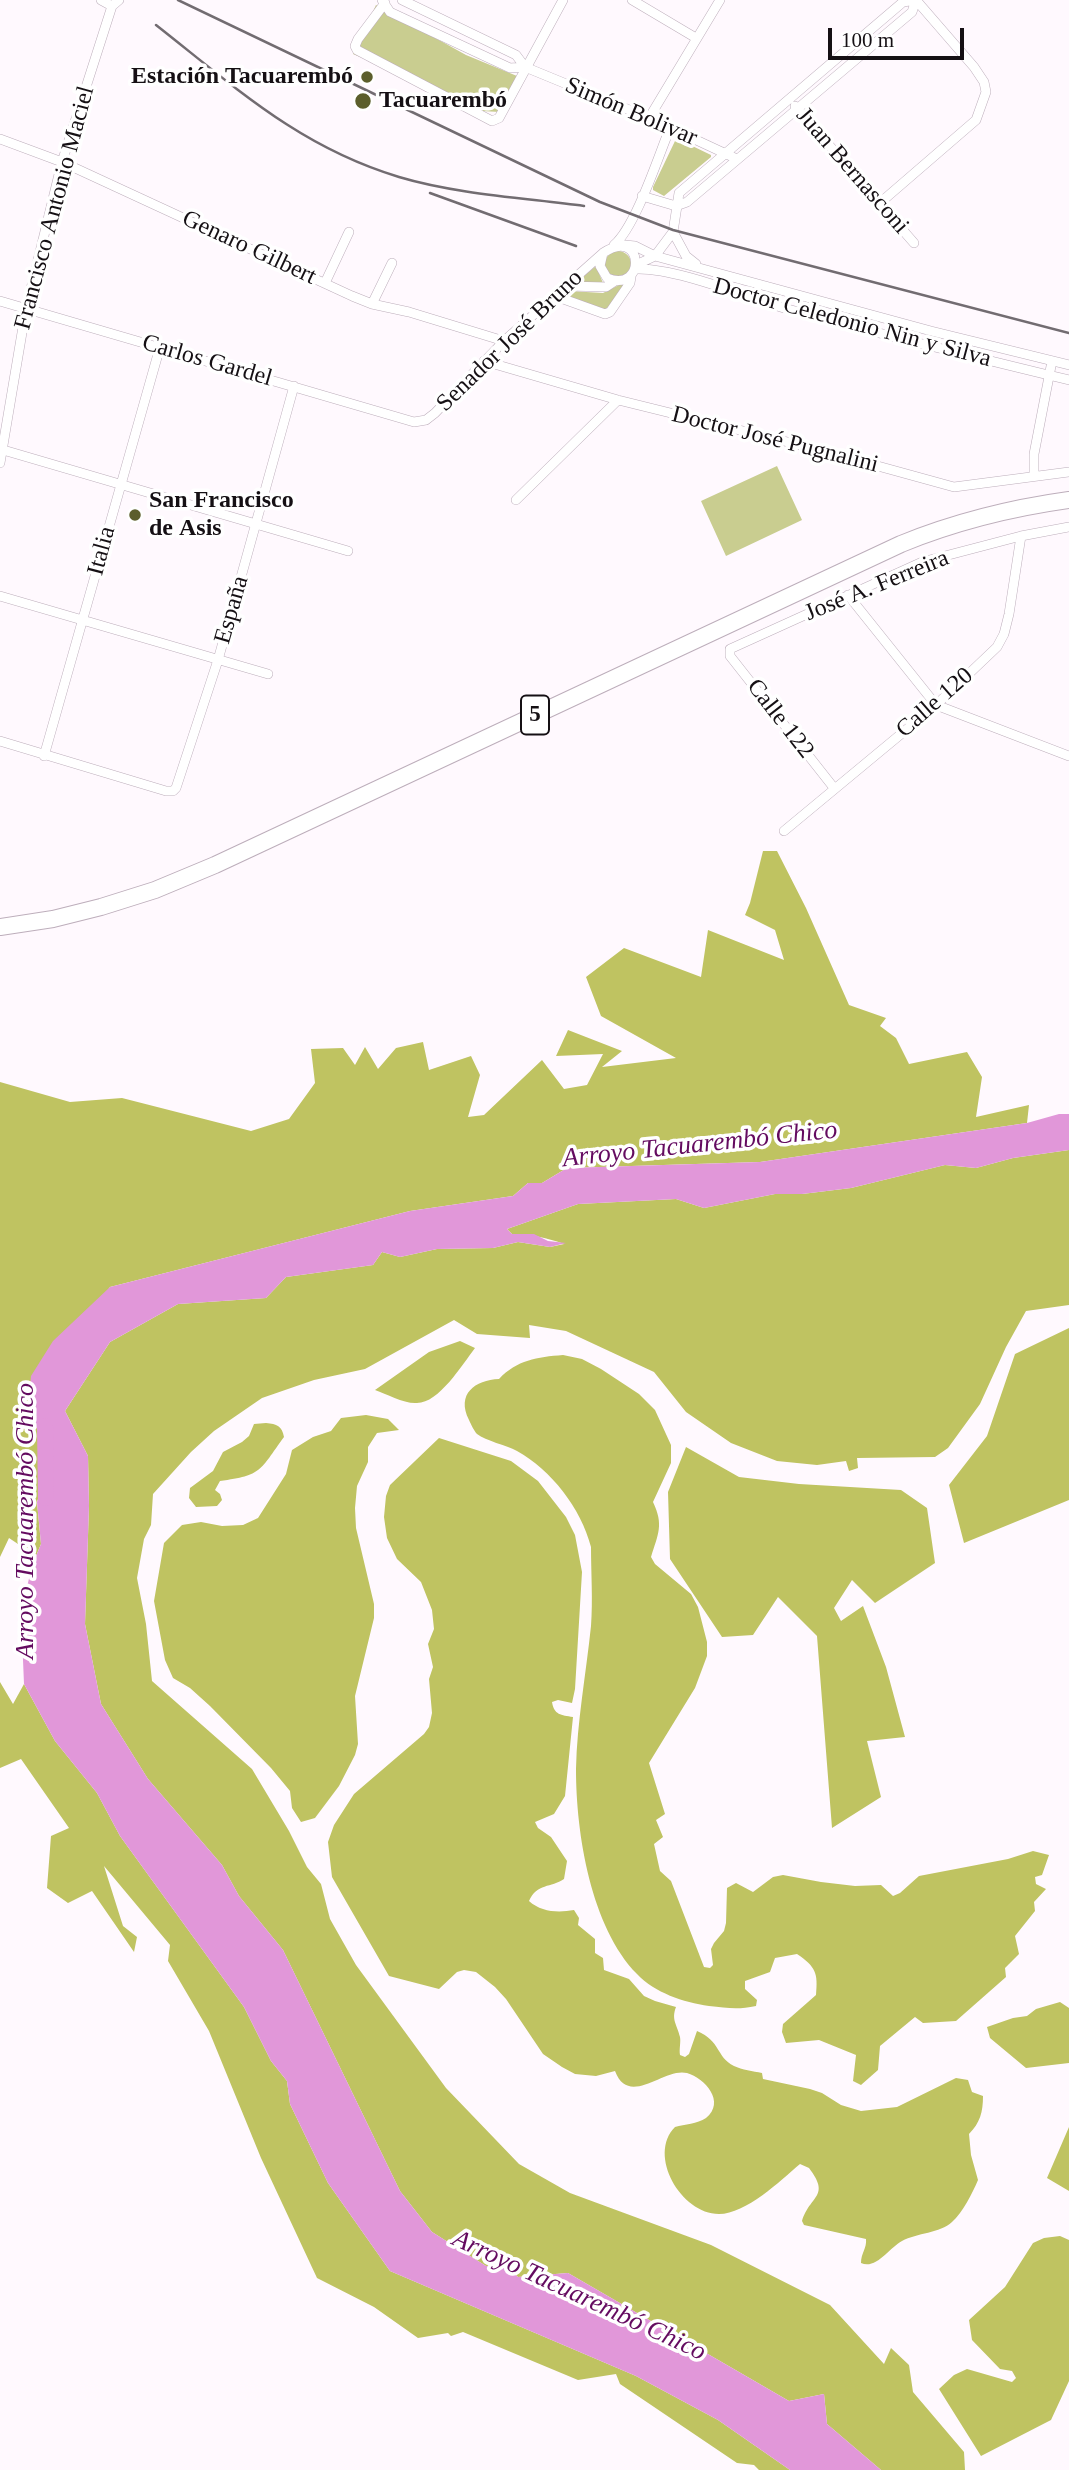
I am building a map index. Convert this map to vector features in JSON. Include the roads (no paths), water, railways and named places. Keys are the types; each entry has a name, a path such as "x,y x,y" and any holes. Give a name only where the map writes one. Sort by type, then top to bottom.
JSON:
{"highway":[{"name":"5","path":"0,927 90,910 155,890 215,865 901,544 968,521 1069,500"}],"street":[{"path":"101,0 115,3"},
{"path":"400,0 386,5 358,39 356,50 492,121 499,118 563,0"},
{"name":"Simón Bolivar","path":"400,0 516,55 525,67"},
{"path":"632,0 696,38"},
{"path":"649,118 720,0"},
{"path":"881,202 976,120 986,92 984,82 974,67 916,0"},
{"path":"670,128 624,237 617,245 603,253 601,271 607,278 622,281 655,256 673,233 679,193 903,2 916,0"},
{"path":"642,196 676,206 687,202 912,12 916,0"},
{"name":"Francisco Antonio Maciel","path":"0,463 26,309 62,162 115,3"},
{"name":"Simón Bolivar","path":"386,5 510,68 525,67 649,118 737,159"},
{"name":"Juan Bernasconi","path":"790,99 914,243"},
{"name":"Genaro Gilbert","path":"0,139 62,162 372,304 409,312 504,341"},
{"path":"325,283 349,232"},
{"path":"673,233 686,256 700,267"},
{"path":"555,296 605,314 610,312 631,283 634,270 635,256 630,250 617,245"},
{"name":"Doctor Celedonio Nin y Silva","path":"617,245 635,246 655,256 789,293 1069,365"},
{"name":"Senador José Bruno","path":"414,422 426,420 435,413 504,341 603,253"},
{"path":"372,304 392,263"},
{"name":"Doctor Celedonio Nin y Silva","path":"634,270 648,268 785,308 1069,380"},
{"path":"567,286 606,287 615,281"},
{"path":"785,308 789,293"},
{"name":"Carlos Gardel","path":"0,301 414,422"},
{"path":"928,345 931,331"},
{"name":"Italia","path":"44,756 160,347"},
{"name":"Doctor José Pugnalini","path":"484,361 618,400 816,449 954,487 1069,472"},
{"path":"1034,475 1034,454 1052,361"},
{"name":"España","path":"44,756 173,791 179,782 218,660 294,386"},
{"path":"516,500 618,400"},
{"path":"1,449 348,551"},
{"name":"José A. Ferreira","path":"730,649 922,562 1021,536 1069,527"},
{"name":"Calle 120","path":"784,831 936,705 997,647 1004,634 1021,536"},
{"path":"848,595 936,705 1069,756"},
{"path":"0,596 268,674"},
{"name":"Calle 122","path":"730,649 730,656 834,788"},
{"path":"0,741 44,756"}],"water":[{"path":"1069,1114 1069,1150 1013,1158 976,1168 945,1165 851,1188 802,1194 775,1194 704,1208 676,1199 578,1204 507,1229 512,1234 534,1234 548,1241 566,1243 550,1247 518,1242 493,1248 437,1249 400,1257 382,1252 373,1265 286,1277 266,1298 178,1304 110,1342 65,1411 88,1456 85,1624 101,1704 148,1779 222,1865 239,1896 283,1950 400,2191 432,2232 486,2266 505,2265 518,2277 568,2273 789,2401 824,2394 827,2424 881,2470 790,2470 718,2420 636,2376 390,2271 328,2183 290,2104 287,2081 271,2061 244,2007 120,1836 97,1793 55,1741 24,1684 21,1612 32,1566 41,1544 37,1502 52,1458 28,1411 31,1376 53,1341 110,1287 410,1211 513,1196 528,1183 542,1183 567,1168 760,1162 1027,1123"}],"waterway":[{"name":"Arroyo Tacuarembó Chico","path":"45,1426 46,1498"}],"railway":[{"path":"178,0 600,202 673,230 1069,333"},
{"path":"156,25 270,113 299,132 363,164 399,177 444,188 584,206"},
{"path":"430,193 576,246"}],"place":[{"name":"Estación Tacuarembó","path":"367,77"},
{"name":"Tacuarembó","path":"363,101"},
{"name":"San Francisco de Asis","path":"135,515"}]}
